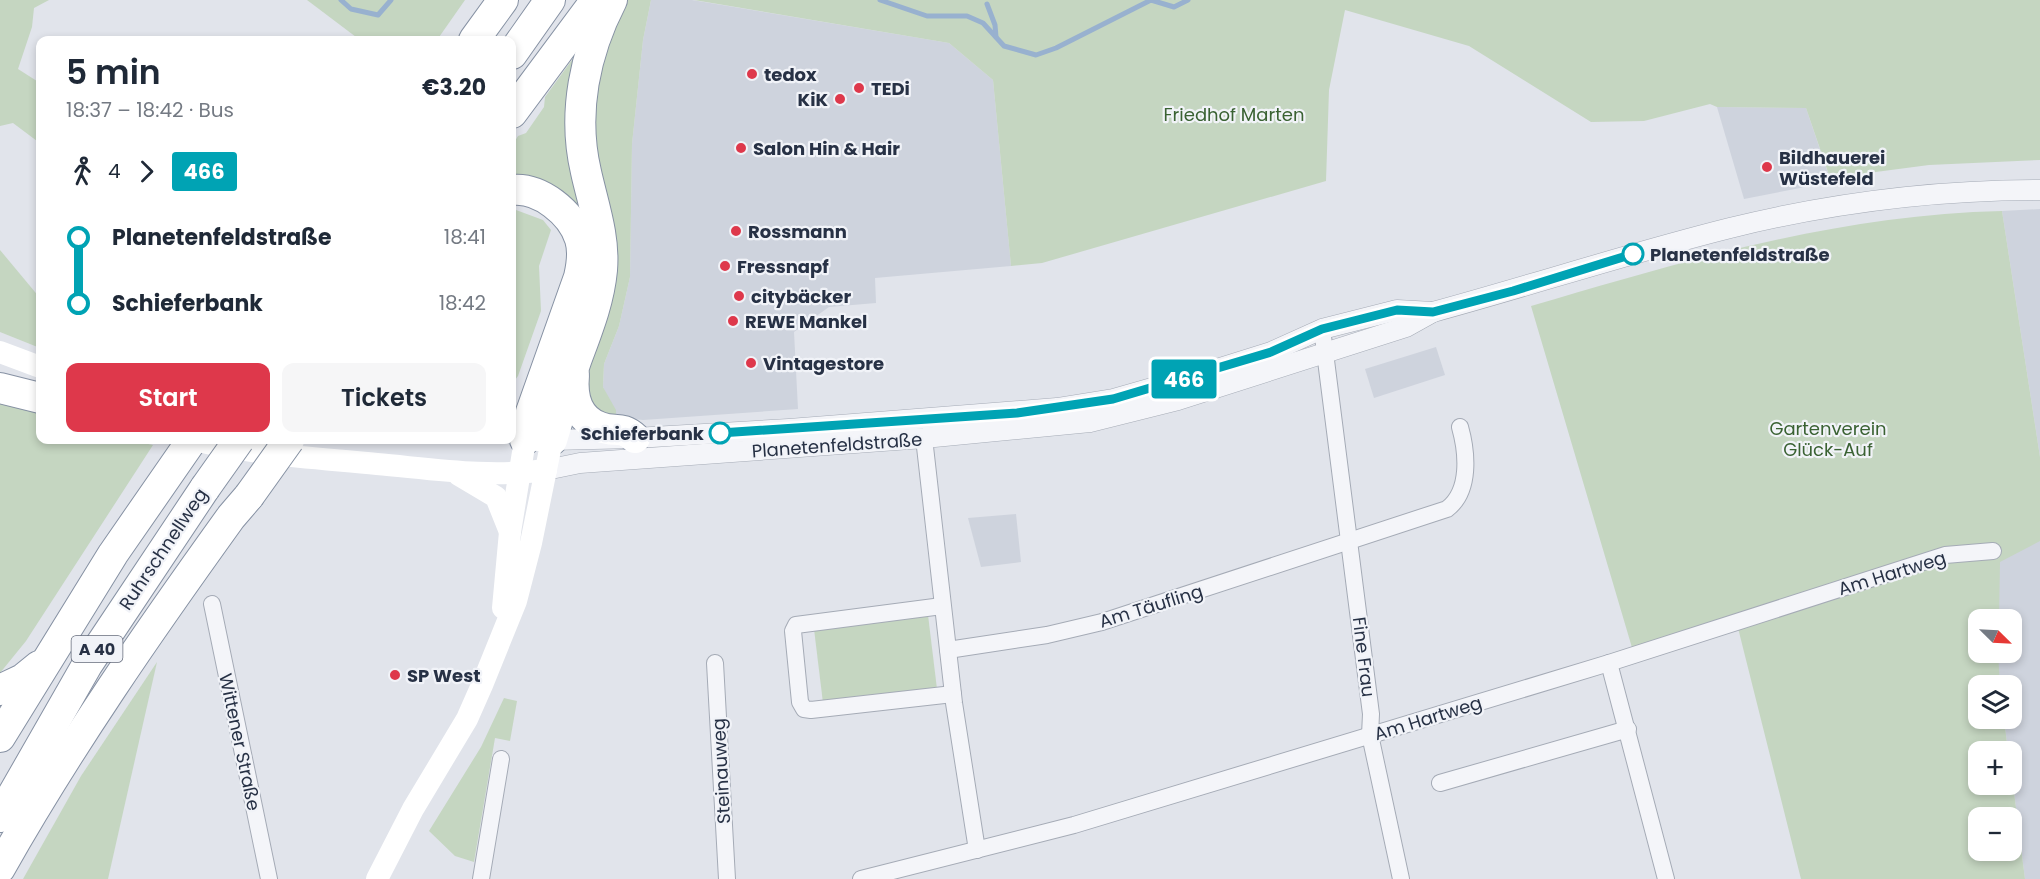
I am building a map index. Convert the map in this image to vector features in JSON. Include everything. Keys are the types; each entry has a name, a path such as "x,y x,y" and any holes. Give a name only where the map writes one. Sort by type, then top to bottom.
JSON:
{"highway":[{"path":"477,36 503,0"},
{"path":"516,48 549,0"},
{"path":"516,108 596,0"},
{"path":"529,440 575,364 596,307 602,269 601,234 581,145 581,94 592,44 612,0"},
{"path":"516,189 537,194 565,214 580,240 582,259 579,277 531,412 529,440"},
{"path":"575,364 574,401 584,416 599,427 626,430 635,438"},
{"path":"0,388 36,397"},
{"name":"Ruhrschnellweg","path":"0,737 51,652 164,480 191,444"},
{"name":"Ruhrschnellweg","path":"0,817 87,665 236,444"},
{"path":"0,868 66,755 118,676 231,517 286,444"},
{"path":"0,690 28,675 51,652"}],"main road":[{"path":"0,352 36,366"},
{"path":"0,372 36,386"},
{"path":"376,879 413,809 467,719 516,601 546,470 529,440"},
{"path":"500,636 510,532 520,474 529,440"},
{"name":"Planetenfeldstraße","path":"220,444 303,457 450,470 520,474 546,470"},
{"path":"450,470 496,497 510,532"}],"street":[{"name":"Planetenfeldstraße","path":"546,470 580,463 1057,427 1123,415 1178,400 1407,327 1433,312 1678,242 1786,216 1845,205 1926,196 2040,190"},
{"name":"Planetenfeldstraße","path":"529,440 693,435 1057,408 1113,399 1204,373 1271,352 1322,329 1397,310 1433,312"},
{"path":"1322,329 1327,352"},
{"name":"Fine Frau","path":"1327,352 1371,714 1370,735 1401,879"},
{"path":"1349,540 1447,509 1454,504 1459,497 1467,454 1460,427"},
{"path":"924,438 953,694 976,850"},
{"name":"Am Täufling","path":"948,650 1047,635 1102,622 1196,593 1349,540"},
{"name":"Am Hartweg","path":"861,879 896,875 976,850 1074,825 1609,663 1945,555 1993,551"},
{"name":"Wittener Straße","path":"212,604 269,879"},
{"path":"942,606 796,625 793,631 800,702 804,709 811,711 953,694"},
{"name":"Steinauweg","path":"715,663 728,879"},
{"path":"1609,663 1666,879"},
{"path":"1440,783 1628,729"},
{"path":"481,879 501,759"}],"shaded area":[{"path":"651,0 692,0 949,43 993,80 1011,266 875,278 876,303 829,307 794,332 798,409 643,420 616,417 603,387 604,364 619,326 630,277 632,144 643,40"},
{"path":"1717,107 1806,108 1831,182 1744,199"},
{"path":"2040,209 2040,457 2002,211"},
{"path":"1436,347 1445,375 1374,398 1365,369"},
{"path":"1016,514 1021,562 981,567 968,518"},
{"path":"2040,540 2040,879 2025,879 2022,855 2022,807 2016,807 2014,795 2022,795 2022,741 2007,741 2005,729 2022,729 2022,675 1999,675 1997,663 2022,663 2022,609 1993,609 1995,556"}],"green space":[{"path":"0,0 49,0 34,8 32,27 18,69 36,80 36,140 13,123 0,126"},
{"path":"307,0 465,0 440,36 355,36"},
{"path":"624,0 651,0 643,40 632,144 630,277 619,326 604,364 603,387 616,410 616,417 603,412 593,404 580,381 600,197 591,98"},
{"name":"Friedhof Marten","path":"694,0 2040,0 2040,160 1929,165 1830,178 1806,108 1717,107 1710,104 1644,121 1591,122 1469,46 1345,10 1329,90 1326,181 1042,263 1011,266 993,80 949,43"},
{"path":"585,42 595,238 516,186 516,139 526,133 544,107 545,97"},
{"path":"516,210 543,220 551,230 539,266 541,311 516,379"},
{"name":"Gartenverein Glück-Auf","path":"2002,211 2040,457 2040,541 2000,562 1999,609 1968,609 1968,663 1999,663 1999,675 1968,675 1968,729 2005,729 2007,741 1968,741 1968,795 2014,795 2016,807 1968,807 1968,861 2022,861 2022,855 2025,879 1801,879 1737,624 1633,651 1531,306 1706,257 1822,231 1941,214"},
{"path":"0,250 36,293 36,346 0,332"},
{"path":"0,404 36,410 36,444 153,445 26,641 0,673"},
{"path":"928,615 937,689 823,703 814,629"},
{"path":"157,662 108,879 23,879 81,776"},
{"path":"504,698 517,701 510,741 495,738 474,862 455,856 429,831 481,747"}],"waterway":[{"path":"341,0 351,9 378,15 391,0"},
{"path":"880,0 927,16 967,16 983,23 1004,46 1036,55 1056,48 1151,0 1174,7 1188,0"},
{"path":"987,4 995,25 996,37"}],"bus line":[{"name":"466","path":"720,433 1017,413 1113,399 1271,352 1322,329 1397,310 1433,312 1513,291 1633,254"}],"place":[{"name":"tedox","path":"752,74"},
{"name":"TEDi","path":"859,88"},
{"name":"KiK","path":"840,99"},
{"name":"Salon Hin & Hair","path":"741,148"},
{"name":"Bildhauerei Wüstefeld","path":"1767,167"},
{"name":"Rossmann","path":"736,231"},
{"name":"Planetenfeldstraße","path":"1633,254"},
{"name":"Fressnapf","path":"725,266"},
{"name":"citybäcker","path":"739,296"},
{"name":"REWE Mankel","path":"733,321"},
{"name":"Vintagestore","path":"751,363"},
{"name":"Schieferbank","path":"720,433"},
{"name":"SP West","path":"395,675"}]}
